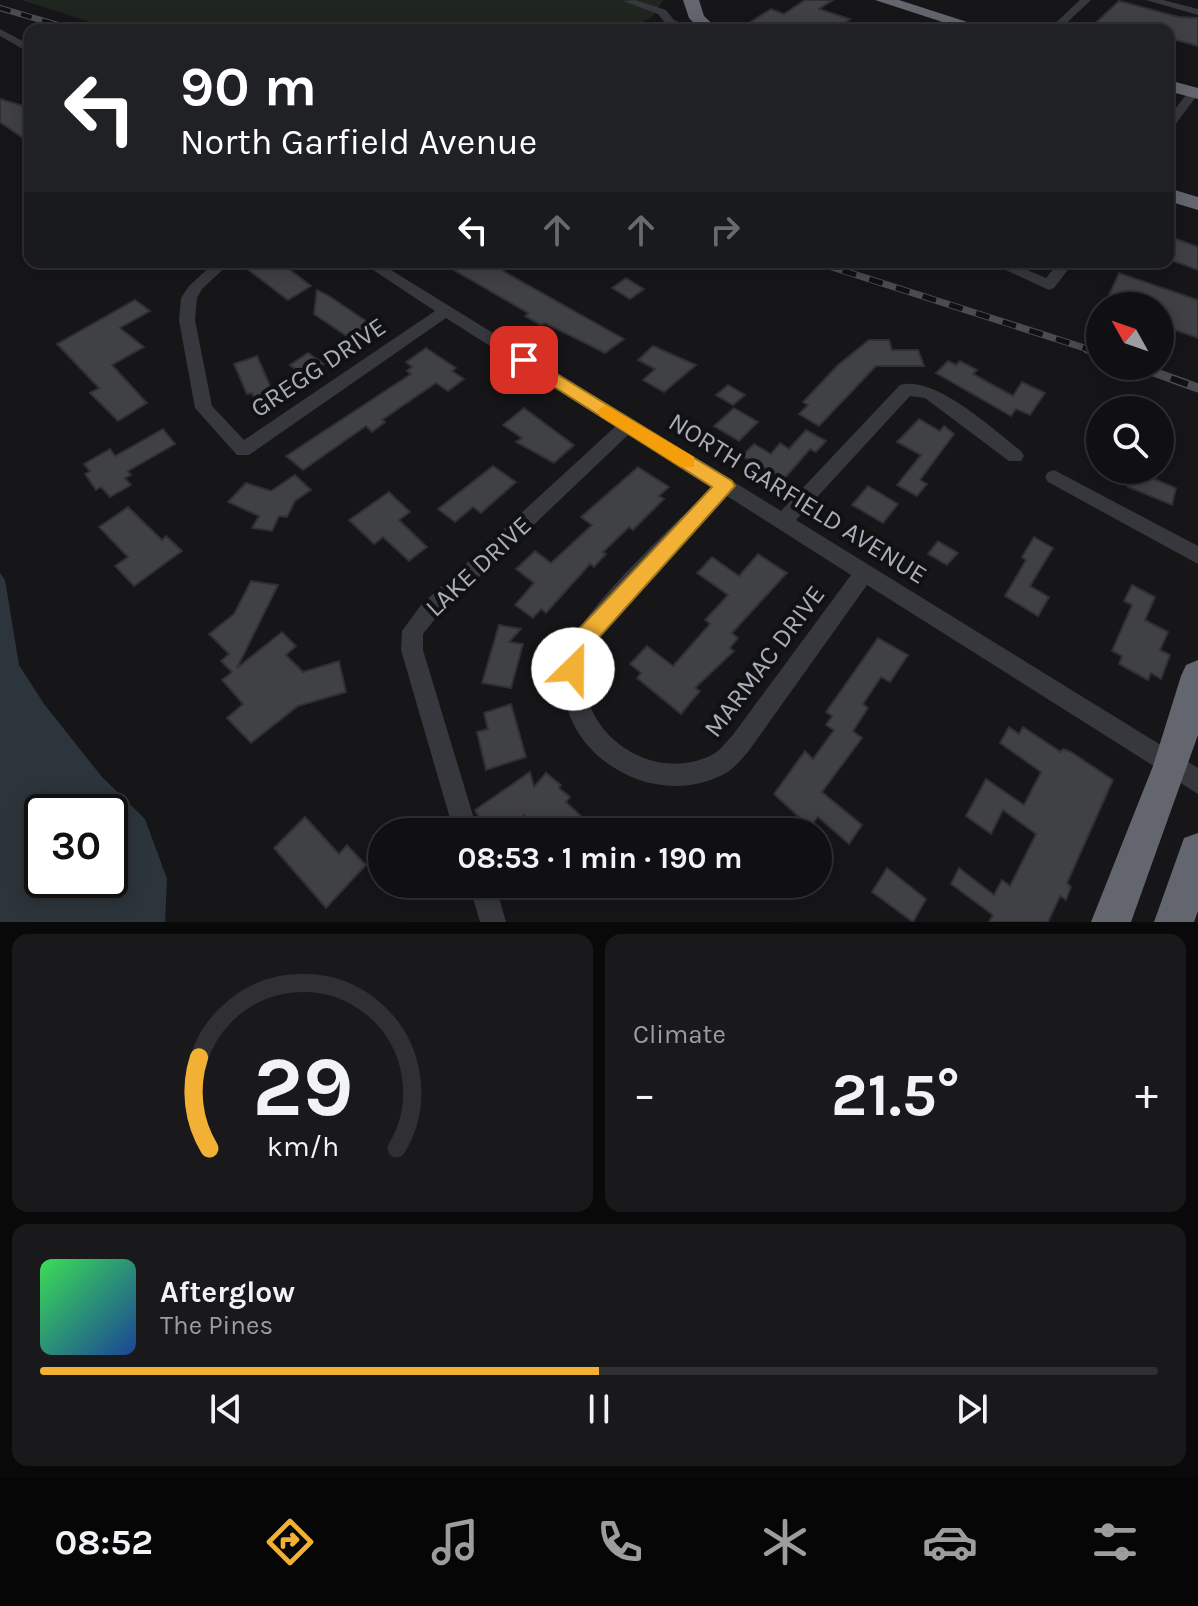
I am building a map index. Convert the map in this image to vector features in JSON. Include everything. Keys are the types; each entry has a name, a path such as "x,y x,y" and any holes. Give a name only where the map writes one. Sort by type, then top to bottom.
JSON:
{"highway":[{"path":"691,0 697,18 704,24"},
{"path":"883,0 964,24"},
{"path":"1174,87 1196,93"},
{"path":"1174,196 1198,204"},
{"path":"1111,922 1185,774 1198,676"},
{"path":"1174,922 1198,852"}],"street":[{"path":"1060,24 1086,0"},
{"path":"1151,0 1198,12"},
{"path":"628,1 662,12 676,24"},
{"path":"662,12 671,4"},
{"path":"0,32 24,46"},
{"path":"1174,119 1196,93"},
{"name":"GREGG DRIVE","path":"217,268 196,286 189,298 187,320 204,408 243,450 446,311"},
{"name":"NORTH GARFIELD AVENUE","path":"378,268 1185,774"},
{"path":"1009,268 1049,285 1062,268"},
{"path":"783,522 906,389 929,392 1015,456"},
{"name":"LAKE DRIVE","path":"462,818 412,650 413,631 428,612 628,425"},
{"path":"1054,477 1198,556"},
{"name":"MARMAC DRIVE","path":"725,486 597,624 577,652 574,691 578,715 587,732 622,763 671,774 697,772 720,765 740,744 864,573"},
{"path":"486,898 493,922"}],"shaded area":[{"path":"21,0 663,0 653,16 639,24 96,24"},
{"path":"0,573 5,580 19,665 44,704 102,777 119,794 24,794 24,898 128,898 128,802 145,819 167,879 165,922 0,922"}],"building":[{"path":"805,0 833,0 819,9 850,19 843,24 747,24 771,9 784,14"},
{"path":"1119,1 1179,17 1198,18 1198,46 1174,40 1174,24 1094,24"},
{"path":"0,99 24,106 24,139 0,122"},
{"path":"1174,238 1198,247 1198,270 1174,261"},
{"path":"246,268 288,268 311,286 288,300"},
{"path":"450,268 507,268 503,271 624,339 605,353 545,323 541,325 525,316 528,313"},
{"path":"1119,273 1198,300 1198,338 1174,330 1174,292 1110,292"},
{"path":"626,278 644,289 630,299 612,288"},
{"path":"317,290 375,327 354,341 314,314"},
{"path":"135,300 150,311 120,328 144,347 112,365 147,403 118,421 90,393 99,388 57,344"},
{"path":"869,340 889,340 892,350 918,350 924,366 876,366 819,426 799,414 808,405 803,402 838,365"},
{"path":"653,346 696,365 664,392 643,380 655,369 638,360"},
{"path":"426,348 456,368 452,371 464,379 448,391 436,383 382,420 385,422 372,432 366,426 303,470 286,456 411,374 407,371 412,367 406,362"},
{"path":"308,353 324,364 305,376 290,365"},
{"path":"257,356 275,397 257,404 252,393 247,394 234,364"},
{"path":"948,361 956,365 960,361 977,370 973,374 1013,396 1022,382 1045,393 1030,415 1016,409 1011,416 936,373"},
{"path":"728,385 745,395 733,405 716,395"},
{"path":"524,408 574,445 554,463 516,442 522,438 503,425"},
{"path":"734,408 758,422 739,441 714,426"},
{"path":"919,419 940,431 944,426 954,434 920,480 927,484 917,496 897,485 921,455 897,442"},
{"path":"163,429 175,444 128,471 131,475 125,478 131,485 110,497 101,487 96,490 85,474 90,471 84,464 110,449 115,456"},
{"path":"806,430 826,441 816,452 810,449 784,479 742,456 754,444 771,454 780,443 789,449"},
{"path":"493,466 516,482 481,513 473,507 455,522 438,509"},
{"path":"638,467 669,487 659,496 664,499 633,530 629,527 603,552 606,554 594,567 590,564 546,613 541,609 533,618 515,605 534,583 516,569 535,551 551,563 592,525 581,517"},
{"path":"295,475 311,490 295,501 287,517 279,516 272,531 252,528 259,516 228,502 246,483 271,491"},
{"path":"1129,484 1166,484 1176,488 1172,505 1128,487"},
{"path":"868,486 898,504 883,523 852,505"},
{"path":"389,492 410,512 399,520 427,547 409,561 383,537 374,544 349,520"},
{"path":"128,507 162,540 166,536 182,551 134,586 115,566 128,557 99,527"},
{"path":"1034,537 1053,548 1030,586 1049,597 1038,616 1005,596 1026,560 1022,557"},
{"path":"938,541 958,553 947,565 928,554"},
{"path":"758,554 787,573 732,633 738,638 730,648 734,651 695,688 700,691 681,714 637,678 641,673 630,664 647,646 673,666 710,624 705,620 728,595 697,573 712,557 739,576"},
{"path":"251,581 278,585 237,668 282,632 296,646 286,655 303,672 339,661 346,692 298,706 251,743 227,718 243,704 222,680 232,672 221,661 229,654 209,634 234,614"},
{"path":"1132,585 1155,597 1145,620 1168,632 1160,650 1170,655 1161,679 1151,673 1148,680 1119,664 1122,656 1112,651 1132,605 1124,601"},
{"path":"499,625 521,629 509,642 523,644 511,688 482,683"},
{"path":"878,638 908,655 890,682 881,677 863,704 868,708 853,731 862,738 822,792 862,825 849,844 832,829 832,818 800,818 774,794 805,751 813,759 834,730 826,725 832,716 826,712"},
{"path":"511,704 526,757 486,770 477,732 488,729 484,713"},
{"path":"1009,727 1019,734 1023,727 1061,752 1063,749 1071,752 1113,780 1067,883 1071,887 1066,900 1060,896 1048,922 989,922 993,915 951,884 959,868 994,895 1002,880 1010,886 1036,834 1003,810 991,834 966,816 986,779 1024,805 1041,772 1000,743"},
{"path":"530,772 534,787 546,773 561,785 559,788 570,797 566,802 582,817 527,818 524,815 520,818 480,818 475,810"},
{"path":"305,817 339,854 347,845 366,865 326,908 274,848"},
{"path":"887,868 926,899 913,922 872,892"}],"railway":[{"path":"0,8 55,24"},
{"path":"835,268 1086,348"},
{"path":"1174,379 1198,388"}],"slow traffic":[{"path":"606,411 687,462"}],"route":[{"path":"524,360 725,486 584,638 573,669"}]}
